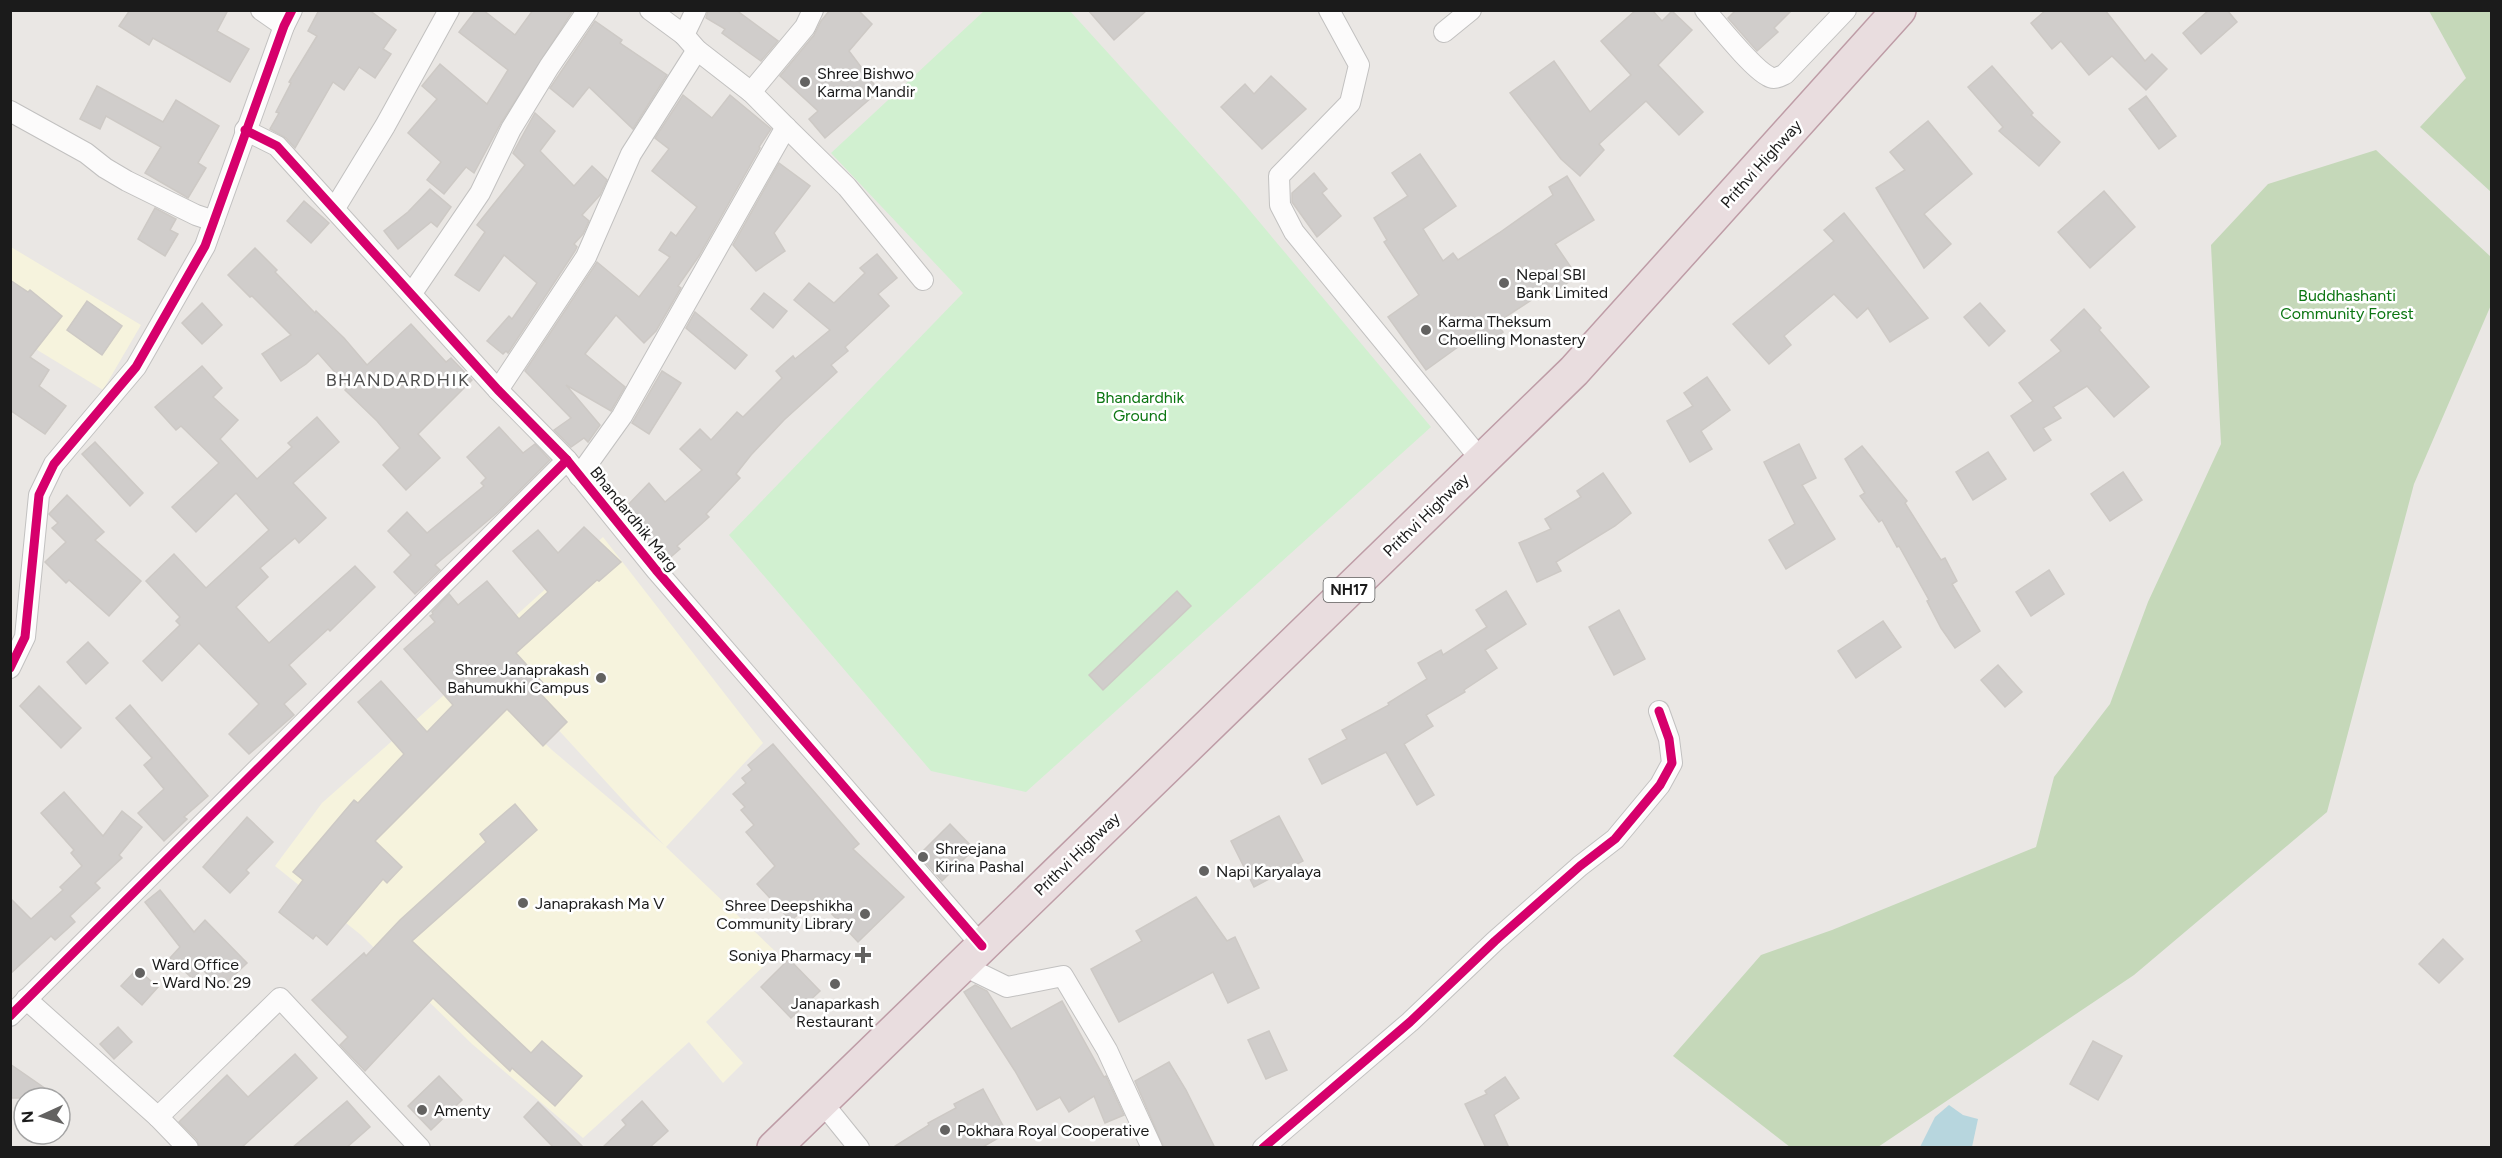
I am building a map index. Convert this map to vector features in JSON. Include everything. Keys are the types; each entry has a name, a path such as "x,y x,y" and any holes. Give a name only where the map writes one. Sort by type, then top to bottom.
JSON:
{"highway":[{"name":"Prithvi Highway","path":"774,1148 1574,371 1899,10"}],"street":[{"path":"10,668 25,637 39,495 54,464 136,367 205,246 245,130 288,18 261,10"},
{"path":"335,208 385,126 449,10"},
{"path":"412,293 480,193 511,129 588,10"},
{"path":"650,10 684,35 697,50 751,92 847,187 923,280"},
{"path":"684,35 696,10"},
{"path":"751,92 805,27 813,10"},
{"path":"1329,10 1359,65 1350,103 1278,176 1280,205 1294,232 1482,461"},
{"path":"1444,32 1471,10"},
{"path":"1705,10 1758,69 1769,77 1777,78 1785,74 1846,10"},
{"path":"498,390 586,257 631,154 697,50"},
{"path":"10,111 86,153 127,181 195,215 214,221"},
{"path":"579,476 622,416 786,127"},
{"name":"Bhandardhik Marg","path":"245,130 277,146 498,390 567,460 972,956"},
{"path":"10,1016 567,460"},
{"path":"1263,1148 1410,1022 1495,941 1580,866 1615,839 1660,785 1672,763 1669,739 1659,711"},
{"path":"972,956 1007,987 1063,976 1107,1050 1152,1148"},
{"path":"158,1117 280,998 420,1148"},
{"path":"26,999 158,1117 188,1148"},
{"path":"821,1101 859,1148"}],"shaded area":[{"path":"11,247 141,325 103,390 11,334"},
{"name":"Janaprakash Ma V","path":"603,537 763,743 666,847 777,953 706,1022 743,1063 723,1083 689,1042 583,1138 472,1044 361,935 275,866 322,803 470,672 552,750 664,845 531,700 471,656"}],"green space":[{"name":"Bhandardhik Ground","path":"984,11 1070,11 1236,194 1431,427 1026,792 931,771 729,535 963,293 831,153"},
{"path":"2429,11 2491,11 2491,192 2420,127 2466,78"},
{"name":"Buddhashanti Community Forest","path":"2376,150 2491,257 2491,305 2414,484 2327,812 2134,975 1878,1147 1790,1147 1673,1056 1761,955 1832,930 2036,847 2054,777 2110,704 2148,602 2221,444 2211,245 2268,184"}],"water":[{"path":"1949,1105 1963,1115 1978,1119 1972,1147 1920,1147 1935,1117"}],"building":[{"path":"130,10 228,10 217,31 249,49 230,82 153,38 149,45 119,26"},
{"path":"319,10 369,10 396,30 383,49 391,54 375,78 359,67 344,90 333,82 295,148 286,138 270,129 279,113 276,112 291,83 289,82 317,36 308,31"},
{"path":"476,10 483,10 515,35 533,10 572,12 501,123 474,173 466,167 444,194 427,180 441,162 408,133 437,99 422,86 440,64 487,104 508,70 459,32"},
{"path":"708,10 736,10 778,41 761,61 722,33 725,29 706,18"},
{"path":"830,10 858,10 872,24 849,51 879,91 825,138 809,119 818,111 780,76 814,35"},
{"path":"1088,10 1147,10 1114,40"},
{"path":"1636,10 1652,10 1662,21 1672,11 1692,30 1658,65 1703,112 1679,135 1646,101 1599,144 1604,150 1580,176 1561,159 1510,93 1554,61 1590,112 1631,75 1601,41"},
{"path":"1736,10 1792,10 1774,28 1778,32 1757,51 1728,18"},
{"path":"2046,10 2105,10 2145,61 2152,54 2167,69 2146,90 2112,56 2089,75 2061,41 2052,49 2031,23"},
{"path":"2209,10 2227,10 2237,22 2201,54 2183,33"},
{"path":"595,21 622,40 620,43 667,75 633,129 589,87 573,107 550,88"},
{"path":"1992,66 2033,113 2031,115 2060,142 2039,166 1999,131 2003,127 1968,87"},
{"path":"1271,76 1306,109 1262,149 1221,107 1245,84 1254,94"},
{"path":"97,86 163,122 176,100 219,126 198,163 206,168 188,198 145,173 161,147 106,116 100,129 80,119"},
{"path":"683,95 712,118 730,95 771,129 699,256 678,286 681,288 656,331 644,343 616,315 585,354 625,387 611,411 566,385 600,425 588,442 584,438 571,447 554,430 571,418 525,371 597,262 639,297 670,257 659,250 671,232 676,236 697,207 652,171 669,149 655,138"},
{"path":"2146,96 2176,136 2159,149 2129,109"},
{"path":"535,113 555,131 540,151 574,186 592,166 607,180 600,195 582,215 589,221 583,234 574,244 577,247 575,251 508,353 506,351 503,354 487,341 509,316 512,319 537,283 504,255 479,291 455,275 485,232 477,225 525,165 513,153"},
{"path":"1928,121 1972,174 1924,214 1951,244 1924,268 1876,188 1905,170 1890,152"},
{"path":"1420,154 1456,206 1423,229 1443,261 1453,253 1458,260 1499,233 1553,195 1549,187 1567,176 1594,220 1555,244 1577,276 1556,291 1553,286 1496,323 1503,332 1485,346 1476,334 1426,370 1388,317 1419,295 1384,242 1387,240 1374,218 1408,196 1392,173"},
{"path":"779,163 810,186 774,233 785,251 756,271 733,245"},
{"path":"1314,173 1327,189 1322,193 1341,216 1317,237 1292,202 1292,193"},
{"path":"430,189 451,207 437,227 431,222 398,249 384,231 408,212"},
{"path":"2104,191 2135,227 2090,268 2058,232"},
{"path":"304,201 329,223 311,243 287,221"},
{"path":"155,208 176,219 170,230 178,234 165,256 138,239"},
{"path":"1844,213 1928,318 1890,342 1868,308 1857,318 1834,294 1784,336 1791,345 1769,364 1733,324 1834,241 1824,230"},
{"path":"255,248 277,270 275,272 315,313 316,311 344,338 367,365 411,324 446,362 451,358 472,380 418,434 440,458 406,490 383,465 400,448 377,421 345,390 348,387 318,353 281,381 262,354 291,335 228,275"},
{"path":"877,254 897,278 878,294 889,306 845,347 848,351 831,365 837,372 784,420 751,455 736,474 740,478 706,514 709,517 677,546 680,549 665,562 623,510 649,483 665,502 702,470 680,449 700,429 711,440 737,412 743,417 782,378 776,371 793,356 795,359 830,330 794,300 809,283 834,303 865,273 860,268"},
{"path":"10,280 28,292 30,290 62,316 30,357 49,370 39,386 66,406 45,434 10,410"},
{"path":"764,293 787,311 773,328 751,309"},
{"path":"87,301 122,326 102,355 67,330"},
{"path":"202,303 222,325 202,344 182,323"},
{"path":"1980,303 2005,331 1989,346 1964,317"},
{"path":"2084,309 2101,328 2099,330 2149,387 2114,417 2087,386 2053,407 2061,418 2043,428 2051,440 2034,451 2011,416 2033,401 2019,383 2061,351 2051,340"},
{"path":"695,312 747,355 735,369 686,328"},
{"path":"202,366 222,388 213,397 238,420 220,439 257,479 292,447 288,443 317,417 339,442 293,483 326,518 299,543 295,538 260,568 268,577 236,607 269,643 355,566 375,587 330,631 328,629 289,665 306,684 284,704 294,715 249,754 229,734 259,704 199,643 162,681 143,661 180,625 176,621 180,617 146,581 174,554 206,588 269,530 236,493 196,532 172,507 219,463 181,426 176,430 155,407"},
{"path":"662,371 681,383 649,434 632,423"},
{"path":"1707,377 1730,410 1701,431 1712,449 1690,462 1667,421 1693,406 1684,393"},
{"path":"499,427 523,453 535,444 550,460 498,512 435,565 440,570 415,594 394,572 411,555 388,531 407,512 427,533 484,486 481,483 486,478 467,457"},
{"path":"95,442 143,493 130,506 82,454"},
{"path":"1799,444 1816,478 1802,485 1835,539 1786,569 1769,540 1795,524 1764,462"},
{"path":"1862,446 1907,501 1905,503 1941,560 1945,558 1957,581 1952,584 1980,631 1955,648 1941,628 1927,601 1929,600 1899,546 1897,547 1882,520 1879,522 1860,496 1865,493 1845,459"},
{"path":"1988,452 2006,479 1973,500 1956,472"},
{"path":"2123,472 2142,500 2110,521 2091,494"},
{"path":"1603,473 1631,513 1615,526 1556,562 1561,571 1537,582 1519,543 1551,529 1545,519 1581,497 1577,491"},
{"path":"67,495 104,532 95,540 141,581 109,616 69,580 66,583 45,562 66,542 52,528 58,523 49,514"},
{"path":"584,527 621,562 599,581 597,580 516,653 543,683 536,689 567,722 543,746 507,709 375,841 402,867 387,883 383,879 327,945 316,935 313,939 279,912 303,880 293,872 354,800 358,803 404,754 358,702 381,681 427,732 453,705 404,649 435,622 430,616 432,612 449,594 458,605 487,581 519,619 548,592 513,551 538,530 558,553"},
{"path":"2049,570 2064,594 2031,616 2016,592"},
{"path":"1177,591 1191,606 1103,690 1089,675"},
{"path":"1506,591 1526,624 1485,650 1497,668 1464,690 1465,692 1426,715 1433,726 1404,744 1434,795 1417,805 1386,752 1322,784 1309,759 1347,739 1342,730 1389,705 1388,703 1427,679 1418,663 1441,650 1443,655 1487,627 1476,610"},
{"path":"1619,610 1645,659 1614,675 1589,627"},
{"path":"1883,621 1901,647 1856,678 1838,651"},
{"path":"88,642 108,663 86,684 67,662"},
{"path":"1998,665 2022,692 2005,707 1981,680"},
{"path":"39,686 81,728 61,748 20,706"},
{"path":"130,705 208,796 184,817 187,819 164,841 138,813 164,789 144,765 152,758 116,718"},
{"path":"773,744 859,844 853,849 904,897 858,942 816,897 791,921 757,884 775,866 746,832 754,825 741,810 745,807 733,794 746,783 742,778 752,770 748,765"},
{"path":"64,792 103,836 122,811 142,827 119,855 122,858 95,883 100,888 70,916 75,922 55,940 51,936 10,974 10,898 31,919 63,890 60,887 82,866 71,853 74,850 41,813"},
{"path":"515,804 537,830 412,941 531,1053 542,1041 582,1076 555,1106 512,1068 510,1071 433,998 365,1071 340,1045 348,1037 312,1000 364,953 366,956 400,920 486,842 480,834"},
{"path":"1279,816 1303,861 1254,887 1231,841"},
{"path":"247,817 273,842 246,870 249,873 230,893 203,867"},
{"path":"950,824 974,849 942,881 919,855"},
{"path":"160,890 194,932 205,920 247,963 221,988 202,969 193,979 170,958 180,947 145,902"},
{"path":"1196,897 1227,941 1235,937 1259,988 1228,1003 1213,972 1119,1022 1091,969 1142,941 1136,931"},
{"path":"2443,939 2463,959 2439,983 2419,964"},
{"path":"789,959 820,991 791,1018 761,987"},
{"path":"137,969 158,987 142,1005 121,986"},
{"path":"975,985 987,991 1011,1029 1062,1001 1104,1077 1106,1076 1124,1115 1105,1123 1094,1096 1069,1112 1060,1097 1037,1110 1015,1071 964,992"},
{"path":"118,1027 132,1042 114,1059 100,1044"},
{"path":"1269,1031 1287,1070 1266,1079 1248,1040"},
{"path":"2093,1041 2122,1056 2098,1100 2070,1084"},
{"path":"295,1054 317,1078 241,1148 200,1148 197,1140 179,1122 227,1075 248,1097"},
{"path":"1169,1062 1215,1148 1164,1148 1135,1081"},
{"path":"10,1064 42,1086 12,1086 12,1098 10,1098"},
{"path":"439,1076 462,1100 431,1130 408,1106"},
{"path":"1505,1077 1519,1098 1494,1115 1509,1148 1486,1148 1465,1104 1487,1094 1485,1091"},
{"path":"983,1089 1007,1133 981,1148 892,1148 929,1125 928,1123 956,1108 954,1104"},
{"path":"347,1101 370,1127 346,1148 292,1148"},
{"path":"642,1101 668,1131 649,1148 602,1148 626,1125 622,1120"},
{"path":"538,1102 584,1148 554,1148 524,1117"}],"cycle path":[{"path":"10,668 25,637 39,495 54,464 136,367 205,246 284,26 292,10"},
{"path":"245,130 277,146 498,390 567,460 656,570 982,946"},
{"path":"10,1016 567,460"},
{"path":"1263,1148 1410,1022 1495,941 1580,866 1615,839 1660,785 1672,763 1669,739 1659,711"}],"place":[{"name":"Shree Bishwo Karma Mandir","path":"805,82"},
{"name":"Nepal SBI Bank Limited","path":"1504,283"},
{"name":"Karma Theksum Choelling Monastery","path":"1426,330"},
{"name":"Shree Janaprakash Bahumukhi Campus","path":"601,678"},
{"name":"Shreejana Kirina Pashal","path":"923,857"},
{"name":"Napi Karyalaya","path":"1204,871"},
{"name":"Janaprakash Ma V","path":"523,903"},
{"name":"Shree Deepshikha Community Library","path":"865,914"},
{"name":"Soniya Pharmacy","path":"863,955"},
{"name":"Ward Office - Ward No. 29","path":"140,973"},
{"name":"Janaparkash Restaurant","path":"835,984"},
{"name":"Amenty","path":"422,1110"},
{"name":"Pokhara Royal Cooperative","path":"945,1130"}],"district":[{"name":"BHANDARDHIK","path":"398,380"}]}
